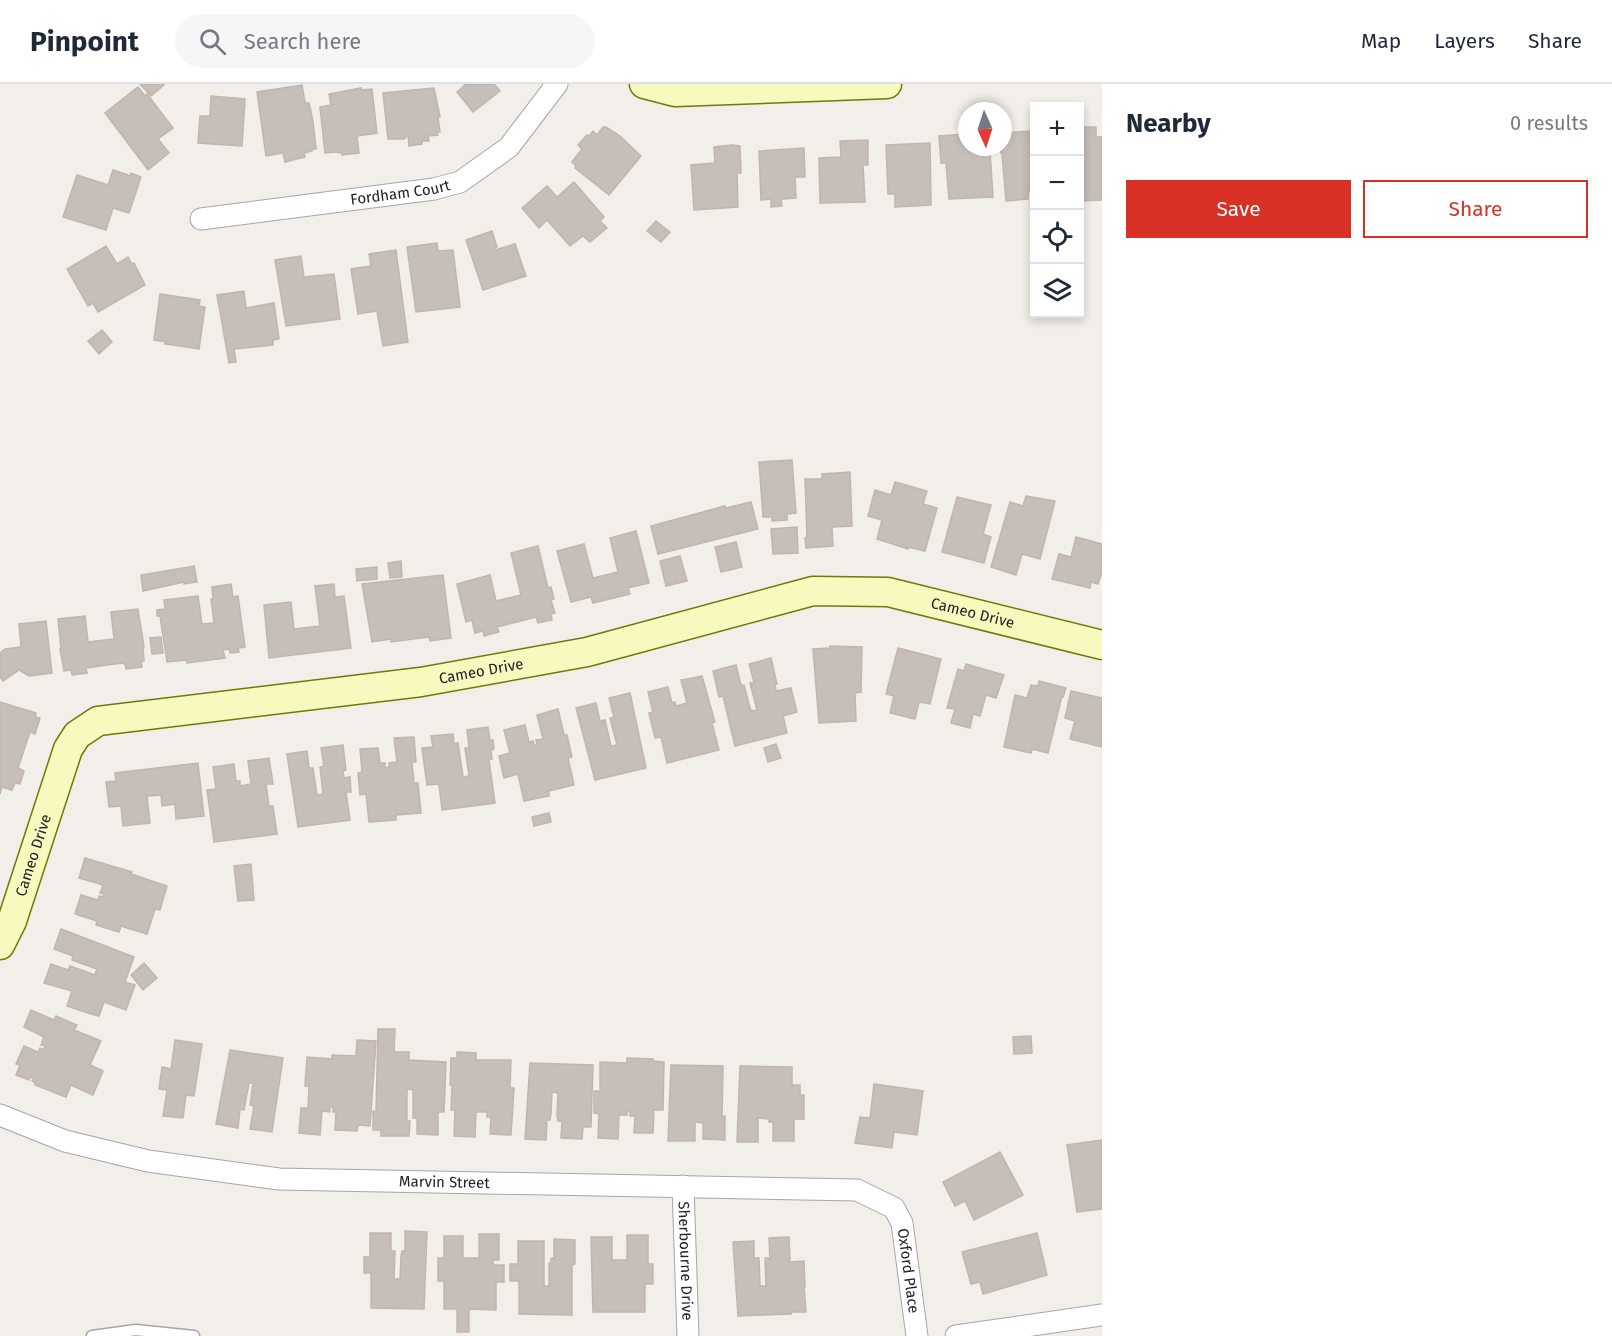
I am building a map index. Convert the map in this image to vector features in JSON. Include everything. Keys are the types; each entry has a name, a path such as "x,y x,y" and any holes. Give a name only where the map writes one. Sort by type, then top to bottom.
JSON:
{"street":[{"name":"Fordham Court","path":"201,219 434,189 460,182 509,147 556,84"},
{"path":"644,84 675,92 887,84"},
{"name":"Cameo Drive","path":"0,945 12,921 68,749 78,735 99,721 421,682 587,652 813,591 888,592 1102,645"},
{"name":"Marvin Street","path":"0,1115 65,1141 148,1161 279,1179 856,1190 894,1208"},
{"name":"Sherbourne Drive","path":"683,1186 688,1336"},
{"name":"Oxford Place","path":"894,1208 902,1223 917,1336"},
{"path":"956,1336 1102,1315"}],"lane":[{"path":"92,1336 135,1333 194,1336"}],"building":[{"path":"140,84 163,84 164,85 151,96"},
{"path":"464,84 494,84 500,91 473,112 457,92"},
{"path":"302,85 305,103 309,103 313,121 316,149 304,153 305,157 285,162 283,153 266,156 257,92"},
{"path":"138,87 145,96 147,94 173,128 158,139 169,153 148,170 105,113"},
{"path":"361,88 361,90 372,89 377,133 357,136 359,153 342,155 342,153 335,152 325,153 320,107 331,105 329,94"},
{"path":"434,88 440,117 438,117 440,132 437,132 438,135 428,136 429,141 422,141 422,144 409,146 408,135 404,139 388,139 383,93"},
{"path":"211,96 245,99 242,146 198,143 200,116 210,116"},
{"path":"603,127 620,136 641,156 609,195 575,168 572,162 582,149 578,145 593,131 597,135"},
{"path":"1084,127 1096,127 1096,137 1102,137 1102,200 1084,201"},
{"path":"1030,131 1030,192 1028,192 1028,199 1006,201 1002,156 1012,156 1012,132"},
{"path":"958,135 958,156 990,156 993,197 949,199 946,163 941,163 939,136"},
{"path":"868,140 868,165 863,165 865,202 820,203 819,158 841,157 840,141"},
{"path":"930,143 931,205 895,207 895,194 888,194 886,145"},
{"path":"740,146 741,173 737,173 738,207 694,210 691,165 715,163 714,147"},
{"path":"804,148 805,177 795,177 796,198 781,199 782,206 771,207 771,199 761,200 759,151"},
{"path":"113,170 141,177 129,213 113,208 106,230 63,217 77,175 108,185"},
{"path":"574,182 604,217 600,221 607,228 590,242 583,236 570,246 547,220 539,228 522,208 547,186 557,197"},
{"path":"656,221 670,232 661,242 647,231"},
{"path":"492,231 497,247 495,250 515,244 526,276 483,290 466,240"},
{"path":"437,243 438,251 453,250 460,307 416,312 407,247"},
{"path":"106,246 117,264 128,257 132,264 134,263 145,285 98,312 93,303 88,306 67,269"},
{"path":"396,250 408,342 383,346 377,311 358,314 351,269 371,266 369,254"},
{"path":"301,256 304,277 334,274 340,319 286,326 275,260"},
{"path":"244,291 246,308 274,303 279,339 273,340 273,345 234,349 236,362 229,363 217,295"},
{"path":"160,294 200,300 199,306 205,307 199,349 154,340"},
{"path":"102,330 112,342 99,354 88,341"},
{"path":"792,460 796,513 787,514 787,520 772,521 772,517 763,517 759,462"},
{"path":"850,472 852,526 832,527 833,546 806,548 805,479 822,479 822,474"},
{"path":"895,482 927,491 923,504 937,508 925,551 908,547 908,549 877,539 882,520 868,516 875,490 891,495"},
{"path":"1026,496 1055,501 1040,559 1022,554 1016,575 991,567 1010,502 1023,506"},
{"path":"957,497 991,505 983,534 991,537 984,563 942,552"},
{"path":"751,502 758,529 658,554 651,526 725,506 726,508"},
{"path":"797,527 798,553 773,554 771,529"},
{"path":"636,531 649,583 628,588 630,594 593,603 591,597 571,602 557,551 584,544 593,578 618,572 610,538"},
{"path":"1076,537 1102,544 1101,575 1098,584 1091,582 1090,588 1052,579 1059,554 1071,557"},
{"path":"736,542 742,567 721,572 715,547"},
{"path":"538,546 548,588 551,587 554,599 551,600 555,613 551,614 552,620 538,623 536,617 497,627 499,632 484,636 483,631 475,633 472,620 466,622 457,584 490,575 496,601 521,595 511,553"},
{"path":"680,556 687,581 666,586 660,561"},
{"path":"401,561 402,577 390,578 388,563"},
{"path":"194,566 197,582 184,584 184,582 143,591 141,575"},
{"path":"377,567 377,579 357,581 356,569"},
{"path":"443,575 451,638 430,641 429,637 372,642 362,584"},
{"path":"231,584 233,597 238,596 245,647 238,648 239,652 230,653 229,649 223,650 225,658 187,663 187,660 167,662 160,616 157,616 157,610 165,609 164,600 198,596 202,624 214,623 212,587"},
{"path":"334,584 335,597 344,596 351,648 269,658 264,605 291,602 294,629 320,626 315,586"},
{"path":"138,609 144,647 142,667 126,669 125,664 122,663 86,668 87,673 72,675 71,670 64,671 58,619 85,616 88,642 114,639 111,612"},
{"path":"46,621 52,673 29,676 19,670 3,681 0,677 0,653 5,649 21,647 19,624"},
{"path":"161,637 163,653 152,654 150,638"},
{"path":"830,646 862,647 861,692 855,693 856,721 819,723 813,649 830,648"},
{"path":"898,648 941,659 930,704 919,702 915,719 890,713 894,696 886,694"},
{"path":"771,658 777,684 775,684 776,691 791,688 797,712 783,716 787,733 735,746 723,696 719,697 713,671 736,665 751,711 757,710 750,683 754,682 749,664"},
{"path":"966,664 1004,675 996,698 986,695 980,716 973,714 970,728 951,723 955,709 947,708 958,669 964,671"},
{"path":"702,676 715,722 712,723 719,750 667,763 661,737 655,738 649,713 653,712 648,692 668,687 672,703 675,702 676,706 687,703 681,680"},
{"path":"1039,681 1066,688 1048,753 1032,749 1031,753 1004,747 1015,695 1027,698 1031,685 1038,686"},
{"path":"1071,691 1102,698 1102,747 1070,739 1075,721 1065,718"},
{"path":"630,693 646,768 595,780 576,708 596,703 600,721 605,720 611,746 617,745 610,718 614,717 609,698"},
{"path":"0,702 36,713 35,717 40,718 35,734 30,732 18,768 24,771 20,784 15,783 12,790 2,787 0,794"},
{"path":"558,709 572,757 568,758 574,785 549,791 549,796 524,801 518,774 504,778 499,756 510,753 504,730 525,725 529,742 533,741 534,745 537,745 536,740 543,739 537,715"},
{"path":"488,727 494,749 491,750 492,759 489,760 495,803 442,810 439,784 427,785 422,748 433,747 431,736 453,734 454,744 458,743 463,777 469,776 465,748 469,748 467,730"},
{"path":"414,737 416,762 412,762 414,783 418,783 421,813 396,815 396,820 369,822 366,794 360,795 358,773 362,772 360,749 378,748 380,763 385,763 385,768 389,767 389,763 397,762 394,738"},
{"path":"776,744 781,758 768,762 764,748"},
{"path":"343,745 346,770 343,771 344,778 350,777 351,792 346,792 350,820 298,827 287,754 307,751 309,768 313,768 317,795 323,794 320,767 324,766 321,748"},
{"path":"269,758 273,784 266,784 269,806 273,806 277,834 214,842 207,790 216,789 213,767 234,764 236,781 240,781 240,786 251,784 248,761"},
{"path":"198,763 204,816 176,819 175,804 162,806 161,795 147,796 150,823 123,826 121,806 109,807 106,782 116,781 115,773"},
{"path":"549,813 551,822 534,826 532,817"},
{"path":"85,858 132,872 131,874 167,886 160,910 155,909 147,934 121,926 119,932 96,925 97,921 75,914 81,895 98,900 99,896 103,897 104,894 100,893 103,885 79,878"},
{"path":"251,864 254,900 238,901 234,866"},
{"path":"61,929 134,957 125,982 135,985 126,1010 104,1002 99,1016 88,1013 67,1006 72,991 44,983 51,964 68,970 70,966 95,975 97,969 72,960 73,956 54,949"},
{"path":"144,963 157,978 143,990 131,975"},
{"path":"31,1010 54,1020 56,1016 77,1025 74,1030 101,1041 90,1065 103,1071 93,1095 71,1085 66,1097 35,1085 33,1078 30,1077 29,1080 16,1075 20,1065 16,1064 24,1046 38,1052 40,1048 44,1050 45,1046 41,1045 44,1037 24,1027"},
{"path":"378,1029 395,1029 394,1052 409,1052 409,1060 446,1062 444,1112 438,1112 438,1135 417,1134 417,1118 413,1118 413,1090 407,1089 409,1136 381,1136 381,1130 373,1130 373,1111 376,1112"},
{"path":"1031,1036 1032,1053 1014,1054 1013,1037"},
{"path":"175,1040 202,1044 194,1096 186,1095 183,1118 163,1116 167,1090 159,1089 162,1067 171,1069"},
{"path":"357,1040 376,1041 370,1126 358,1125 357,1131 335,1130 336,1112 333,1112 333,1107 330,1107 330,1112 322,1111 320,1135 299,1133 301,1108 308,1108 309,1086 305,1086 307,1057 332,1059 332,1055 356,1056"},
{"path":"230,1050 283,1058 272,1132 250,1129 254,1106 250,1105 253,1083 249,1083 244,1110 240,1109 238,1128 216,1124"},
{"path":"457,1052 476,1053 476,1060 511,1060 510,1088 514,1088 511,1135 490,1134 491,1117 487,1117 487,1112 476,1112 475,1137 454,1136 455,1110 451,1110 452,1085 450,1085 451,1058 457,1058"},
{"path":"627,1058 653,1059 653,1061 664,1062 663,1110 654,1110 653,1133 634,1133 635,1116 630,1116 630,1111 627,1111 627,1115 619,1115 618,1139 598,1138 599,1114 594,1113 594,1091 600,1091 600,1062 627,1063"},
{"path":"530,1063 593,1065 591,1127 583,1127 582,1139 561,1138 562,1121 558,1121 557,1115 558,1093 552,1092 546,1140 525,1139"},
{"path":"671,1065 723,1066 722,1117 725,1116 725,1140 703,1139 703,1123 695,1122 695,1141 668,1141"},
{"path":"740,1066 792,1067 792,1085 800,1085 800,1095 804,1095 804,1119 794,1119 794,1141 773,1141 773,1122 769,1122 769,1119 758,1118 758,1142 737,1142"},
{"path":"874,1084 923,1091 917,1135 894,1132 892,1148 855,1143 860,1117 870,1118"},
{"path":"1102,1140 1102,1209 1077,1212 1067,1145"},
{"path":"1000,1152 1023,1195 974,1220 965,1201 955,1206 943,1182"},
{"path":"405,1231 427,1232 424,1309 371,1308 371,1273 364,1273 364,1257 370,1257 370,1233 391,1233 391,1251 395,1251 394,1279 400,1279 402,1251 405,1251"},
{"path":"1037,1233 1047,1275 983,1294 980,1282 971,1284 962,1252"},
{"path":"479,1234 499,1234 499,1260 493,1260 493,1265 504,1265 504,1282 496,1282 496,1310 469,1309 469,1332 457,1332 457,1309 444,1309 444,1281 438,1281 438,1258 444,1258 444,1236 463,1236 463,1258 479,1258"},
{"path":"627,1235 648,1235 648,1264 653,1264 653,1284 645,1284 645,1312 593,1312 591,1237 612,1237 612,1260 627,1260"},
{"path":"789,1237 790,1262 804,1261 806,1312 738,1316 733,1242 754,1241 754,1258 759,1258 760,1286 766,1286 765,1258 770,1258 769,1238"},
{"path":"554,1239 575,1240 575,1264 572,1265 572,1315 519,1314 519,1281 510,1281 510,1264 518,1264 518,1241 544,1241 544,1286 549,1286 549,1263 551,1263 551,1258 554,1258"}]}
